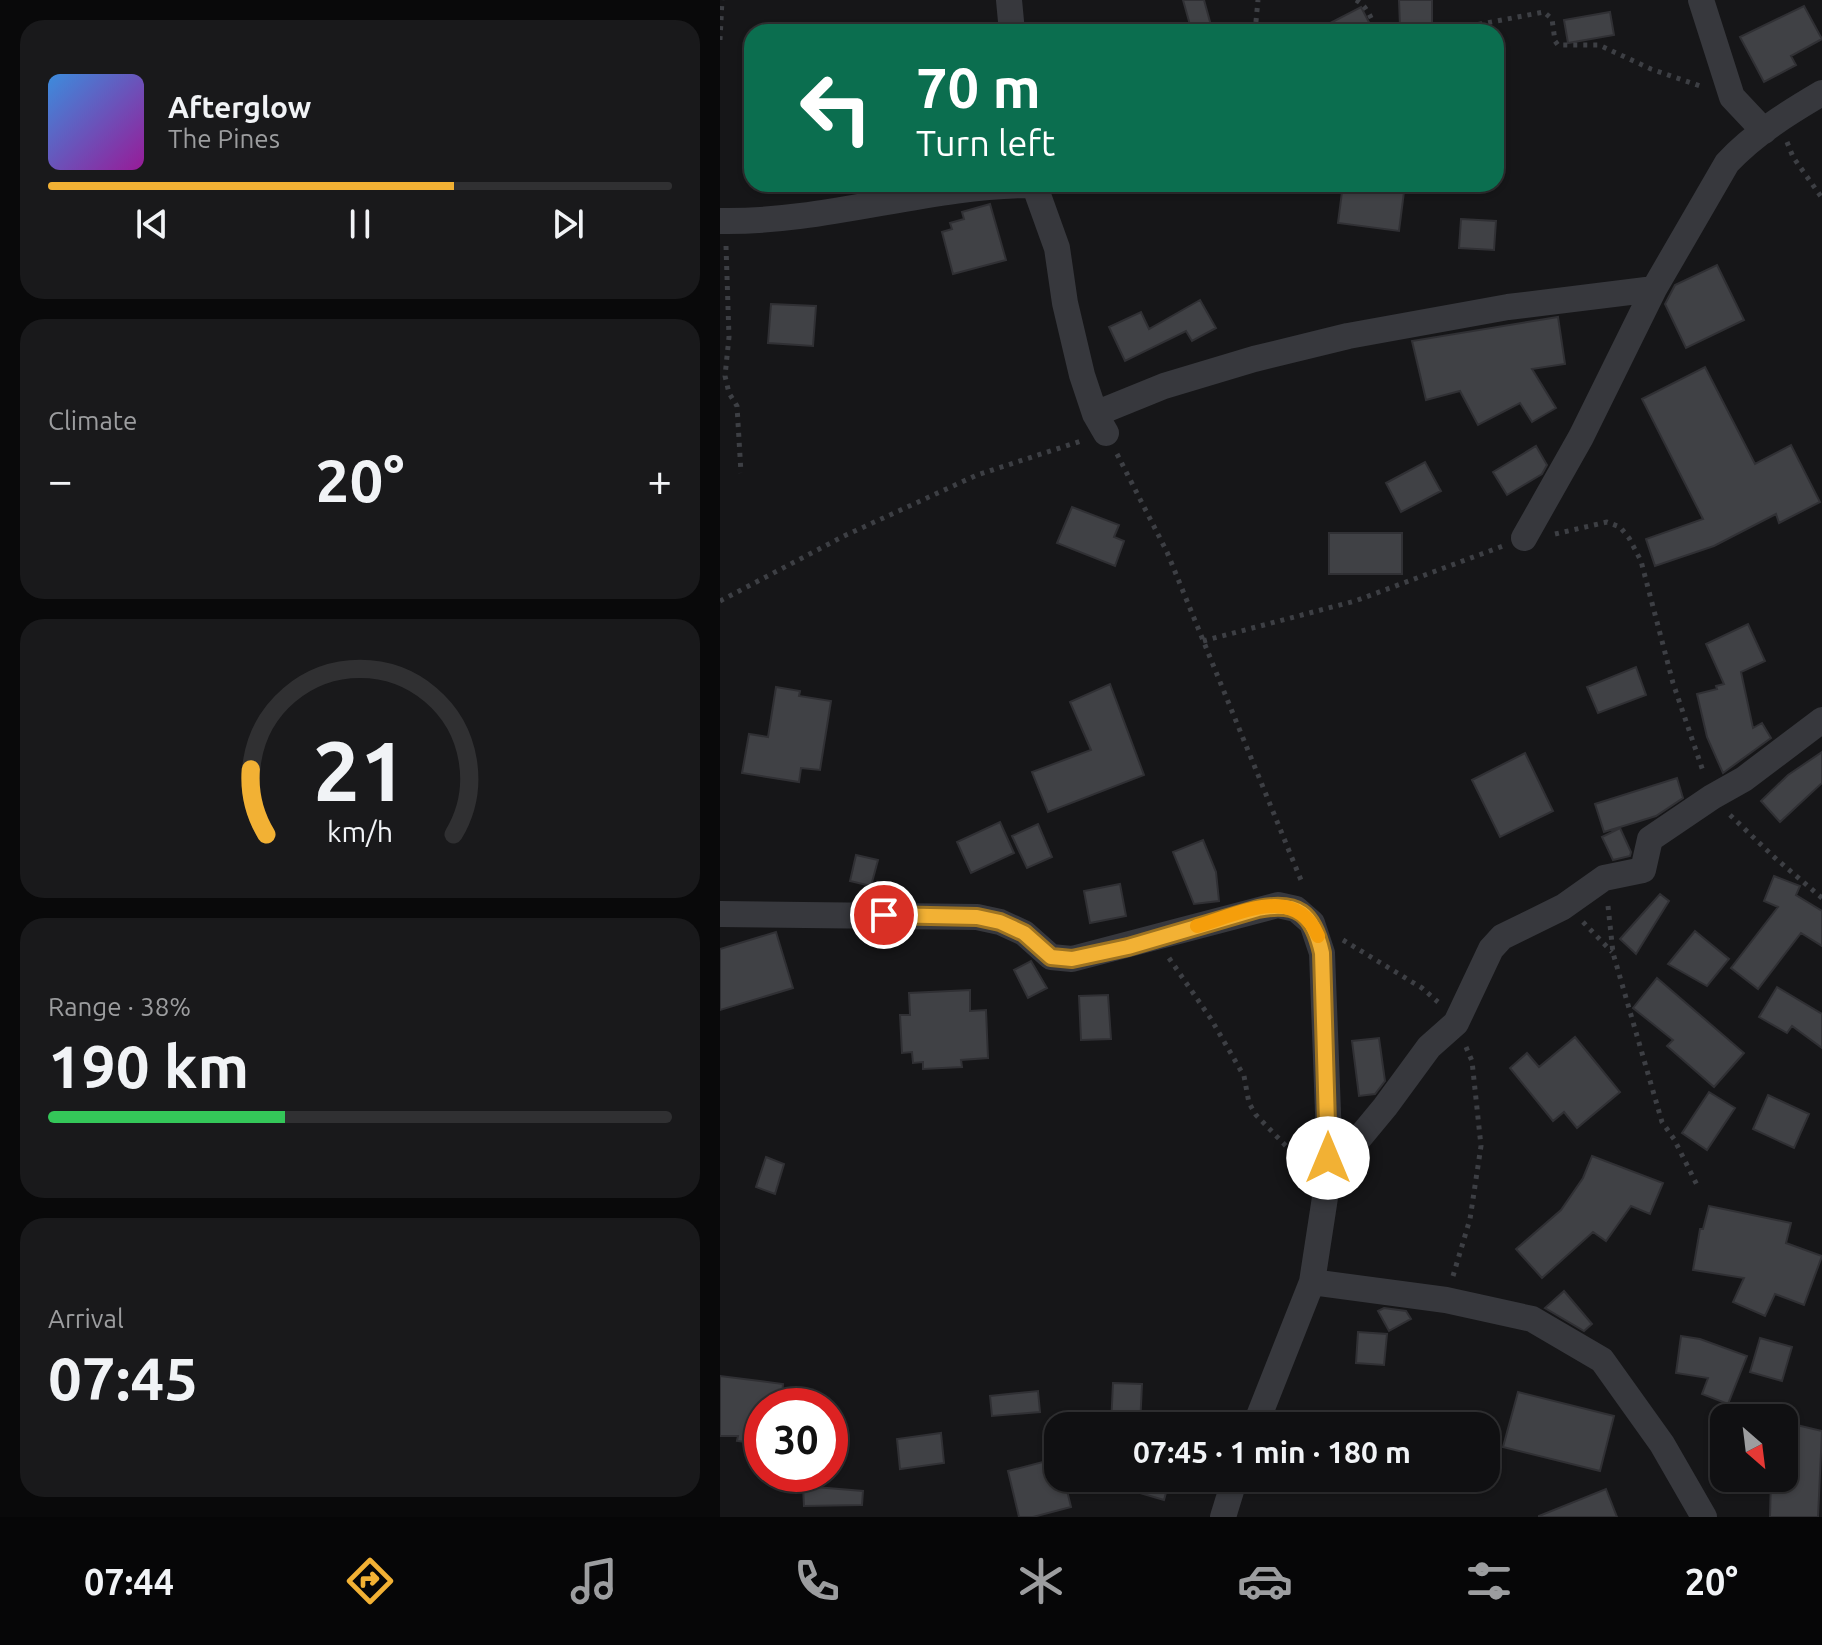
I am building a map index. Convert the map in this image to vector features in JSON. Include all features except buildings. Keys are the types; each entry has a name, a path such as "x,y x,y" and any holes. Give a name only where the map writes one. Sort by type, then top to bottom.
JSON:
{"street":[{"path":"1009,0 1011,24"},
{"path":"1701,0 1732,97 1764,131"},
{"path":"1524,538 1581,437 1654,289 1727,163 1742,147 1822,93"},
{"path":"723,221 806,216 941,192"},
{"path":"1037,192 1057,248 1072,331 1101,423 1164,386 1254,359 1348,336 1508,307 1654,289"},
{"path":"1327,1177 1385,1107 1429,1047 1456,1023 1491,949 1502,937 1563,907 1604,878 1643,870 1650,839 1744,779 1822,720"},
{"path":"720,914 977,917 1000,922 1024,933 1051,957 1072,959 1278,905 1296,909 1312,923 1322,953 1329,1139 1327,1177 1312,1282 1261,1412"},
{"path":"1312,1282 1446,1300 1532,1319 1602,1360 1662,1444 1704,1517"},
{"path":"1223,1517 1231,1492"}],"path":[{"path":"720,40 722,0"},
{"path":"1256,24 1258,0"},
{"path":"1356,0 1368,10 1374,24"},
{"path":"1481,24 1544,12 1552,19 1558,45 1599,45 1651,69 1732,97"},
{"path":"1789,113 1786,144 1822,198"},
{"path":"723,221 729,337 725,376 729,393 737,406 741,473"},
{"path":"720,601 844,536 1101,423 1167,552 1299,872 1312,923 1422,988 1445,1007 1456,1023 1472,1061 1481,1146 1470,1219 1446,1300"},
{"path":"1203,641 1355,601 1524,538 1607,522 1620,527 1641,561 1673,683 1712,797 1822,898"},
{"path":"1604,878 1613,953 1662,1122 1697,1185"},
{"path":"1563,907 1586,924 1613,953"},
{"path":"1156,938 1211,1019 1244,1076 1249,1103 1256,1115 1286,1146 1327,1177"}],"slow traffic":[{"path":"1197,926 1258,909 1286,905 1296,909 1312,923 1318,936"}],"route":[{"path":"884,915 977,917 1000,922 1024,933 1051,957 1072,959 1128,947 1258,909 1286,905 1296,909 1312,923 1322,953 1328,1158"}]}
